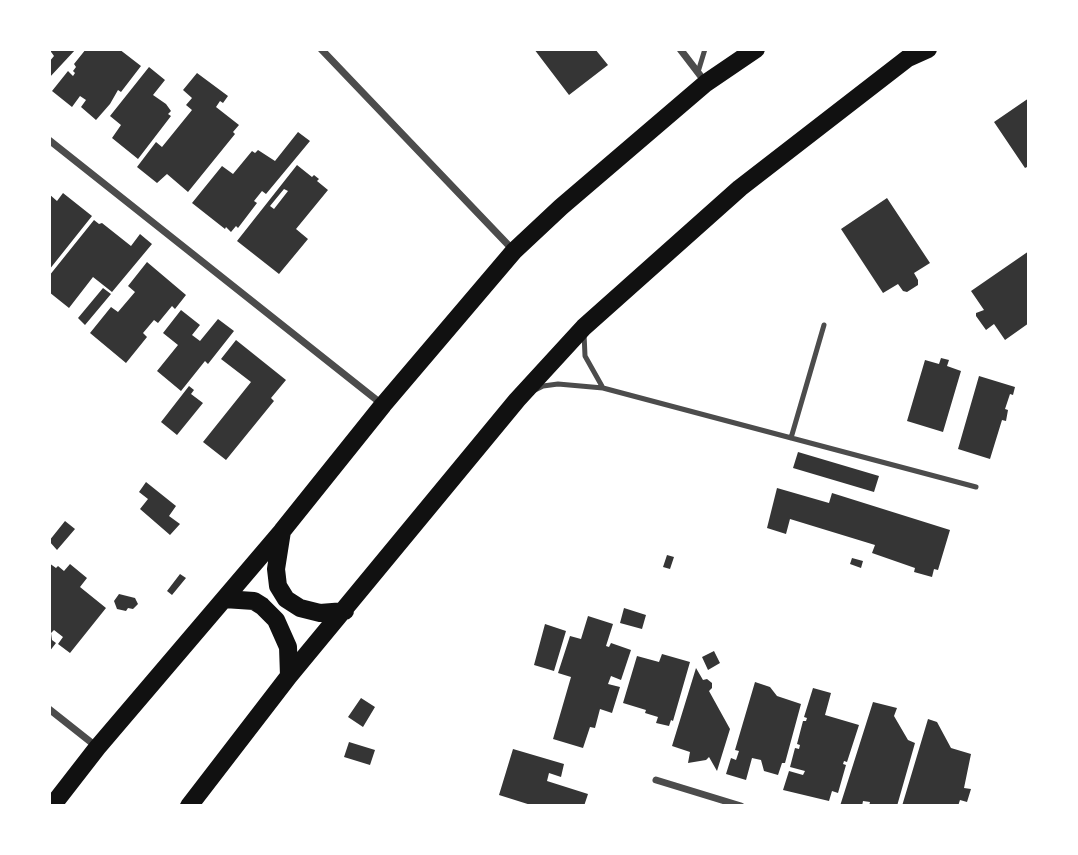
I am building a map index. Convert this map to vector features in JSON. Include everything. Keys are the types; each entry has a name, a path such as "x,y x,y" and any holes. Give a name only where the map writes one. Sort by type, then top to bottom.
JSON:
{"main road":[{"path":"52,806 97,748 282,531 383,405 514,251 702,78 756,49"},
{"path":"189,806 289,676 517,400 584,327 740,188 910,54 928,49"},
{"path":"282,531 276,569 278,586 286,599 300,608 320,613 345,611"},
{"path":"224,599 254,601 276,620 288,647 289,676"}],"street":[{"path":"321,49 514,251"},
{"path":"680,49 702,78"},
{"path":"49,140 383,405"},
{"path":"49,709 97,748"},
{"path":"656,780 741,806"}],"lane":[{"path":"702,78 705,49"},
{"path":"791,438 824,325"},
{"path":"584,327 585,356 603,388"},
{"path":"517,400 543,386 558,384 603,388 976,487"}],"building":[{"path":"49,49 76,49 49,78 49,62 54,56"},
{"path":"86,49 119,49 141,66 121,92 118,90 96,120 81,107 86,100 80,96 72,107 52,91 68,71 73,76 76,67 74,64"},
{"path":"534,49 595,49 608,65 569,95"},
{"path":"149,67 165,80 153,95 166,104 171,116 138,159 112,138 121,125 110,116"},
{"path":"197,73 228,96 216,107 239,125 233,132 235,134 188,192 167,174 157,183 137,167 156,142 162,147 192,110 186,105 192,98 183,90"},
{"path":"1029,98 1029,166 1025,168 994,122"},
{"path":"298,132 310,141 266,194 262,191 254,201 257,203 238,228 236,226 231,232 226,227 225,229 192,203 222,166 233,174 252,151 255,153 258,150 275,161"},
{"path":"297,165 319,179 317,181 328,190 296,229 308,239 279,274 237,241","holes":["284,189 288,191 274,209 270,206"]},
{"path":"63,193 92,216 49,270 49,194 57,201"},
{"path":"887,198 930,263 914,273 918,285 907,292 898,284 883,293 841,229"},
{"path":"94,220 102,223 131,246 140,234 152,244 112,292 93,277 69,308 49,292 49,276"},
{"path":"1029,251 1029,323 1005,340 994,324 986,330 976,316 976,313 984,310 971,291"},
{"path":"147,262 186,295 175,309 172,306 158,323 154,320 143,333 147,337 126,363 90,333 111,307 118,312 135,292 128,286"},
{"path":"103,288 111,294 85,325 78,318"},
{"path":"181,310 200,325 192,335 200,341 218,319 234,331 208,364 205,361 181,391 157,371 178,345 163,333"},
{"path":"236,340 286,380 271,398 274,401 226,460 203,442 251,382 221,359"},
{"path":"941,358 949,360 947,366 961,371 943,432 907,421 925,360 939,364"},
{"path":"979,376 1015,387 1005,409 1008,410 1006,421 1002,420 990,459 958,449"},
{"path":"189,386 194,390 191,394 203,403 177,435 161,422"},
{"path":"798,452 879,476 874,492 793,468"},
{"path":"146,482 176,506 169,516 180,524 170,535 140,509 148,499 139,492"},
{"path":"777,488 829,503 832,493 950,530 938,570 934,569 932,577 914,572 915,568 872,553 875,545 790,519 786,534 767,528"},
{"path":"65,521 75,529 57,550 49,541"},
{"path":"667,555 674,557 670,569 663,567"},
{"path":"852,558 863,561 861,568 850,564"},
{"path":"49,563 64,571 70,564 87,578 80,587 106,608 70,653 58,644 63,637 54,630 51,633 52,640 56,643 49,652"},
{"path":"180,574 186,578 172,595 167,591"},
{"path":"119,594 135,598 138,604 126,611 117,609 114,601"},
{"path":"624,608 646,615 642,629 620,623"},
{"path":"588,616 613,624 606,646 609,647 611,643 631,650 621,680 611,676 608,684 620,687 612,713 600,709 595,728 590,727 583,748 553,739 571,677 558,673 570,636 581,639"},
{"path":"545,624 566,631 554,671 534,665"},
{"path":"714,651 720,663 708,670 702,657"},
{"path":"662,654 690,662 673,721 671,720 669,726 656,723 658,717 645,713 646,710 623,703 637,656 659,662"},
{"path":"696,668 703,680 707,679 712,683 709,691 730,729 717,771 709,757 688,763 690,752 672,746"},
{"path":"755,682 770,687 777,696 801,704 785,763 782,763 778,775 764,771 761,760 752,758 746,780 726,774 731,758 736,760 739,751 735,750"},
{"path":"813,688 831,693 825,715 859,725 847,762 844,761 843,764 846,765 838,793 832,791 829,801 783,790 789,771 803,775 805,771 790,767 795,748 799,749 800,745 797,744 803,721 807,718 804,717"},
{"path":"361,698 375,707 363,727 348,717"},
{"path":"873,702 897,708 894,716 908,740 915,743 897,806 869,806 870,802 863,801 862,806 840,806"},
{"path":"928,719 937,722 951,748 971,754 964,788 971,789 967,802 960,800 958,806 902,806"},
{"path":"349,742 375,750 370,765 344,757"},
{"path":"513,749 564,764 561,777 549,773 547,781 588,794 584,806 534,806 499,795"}]}
